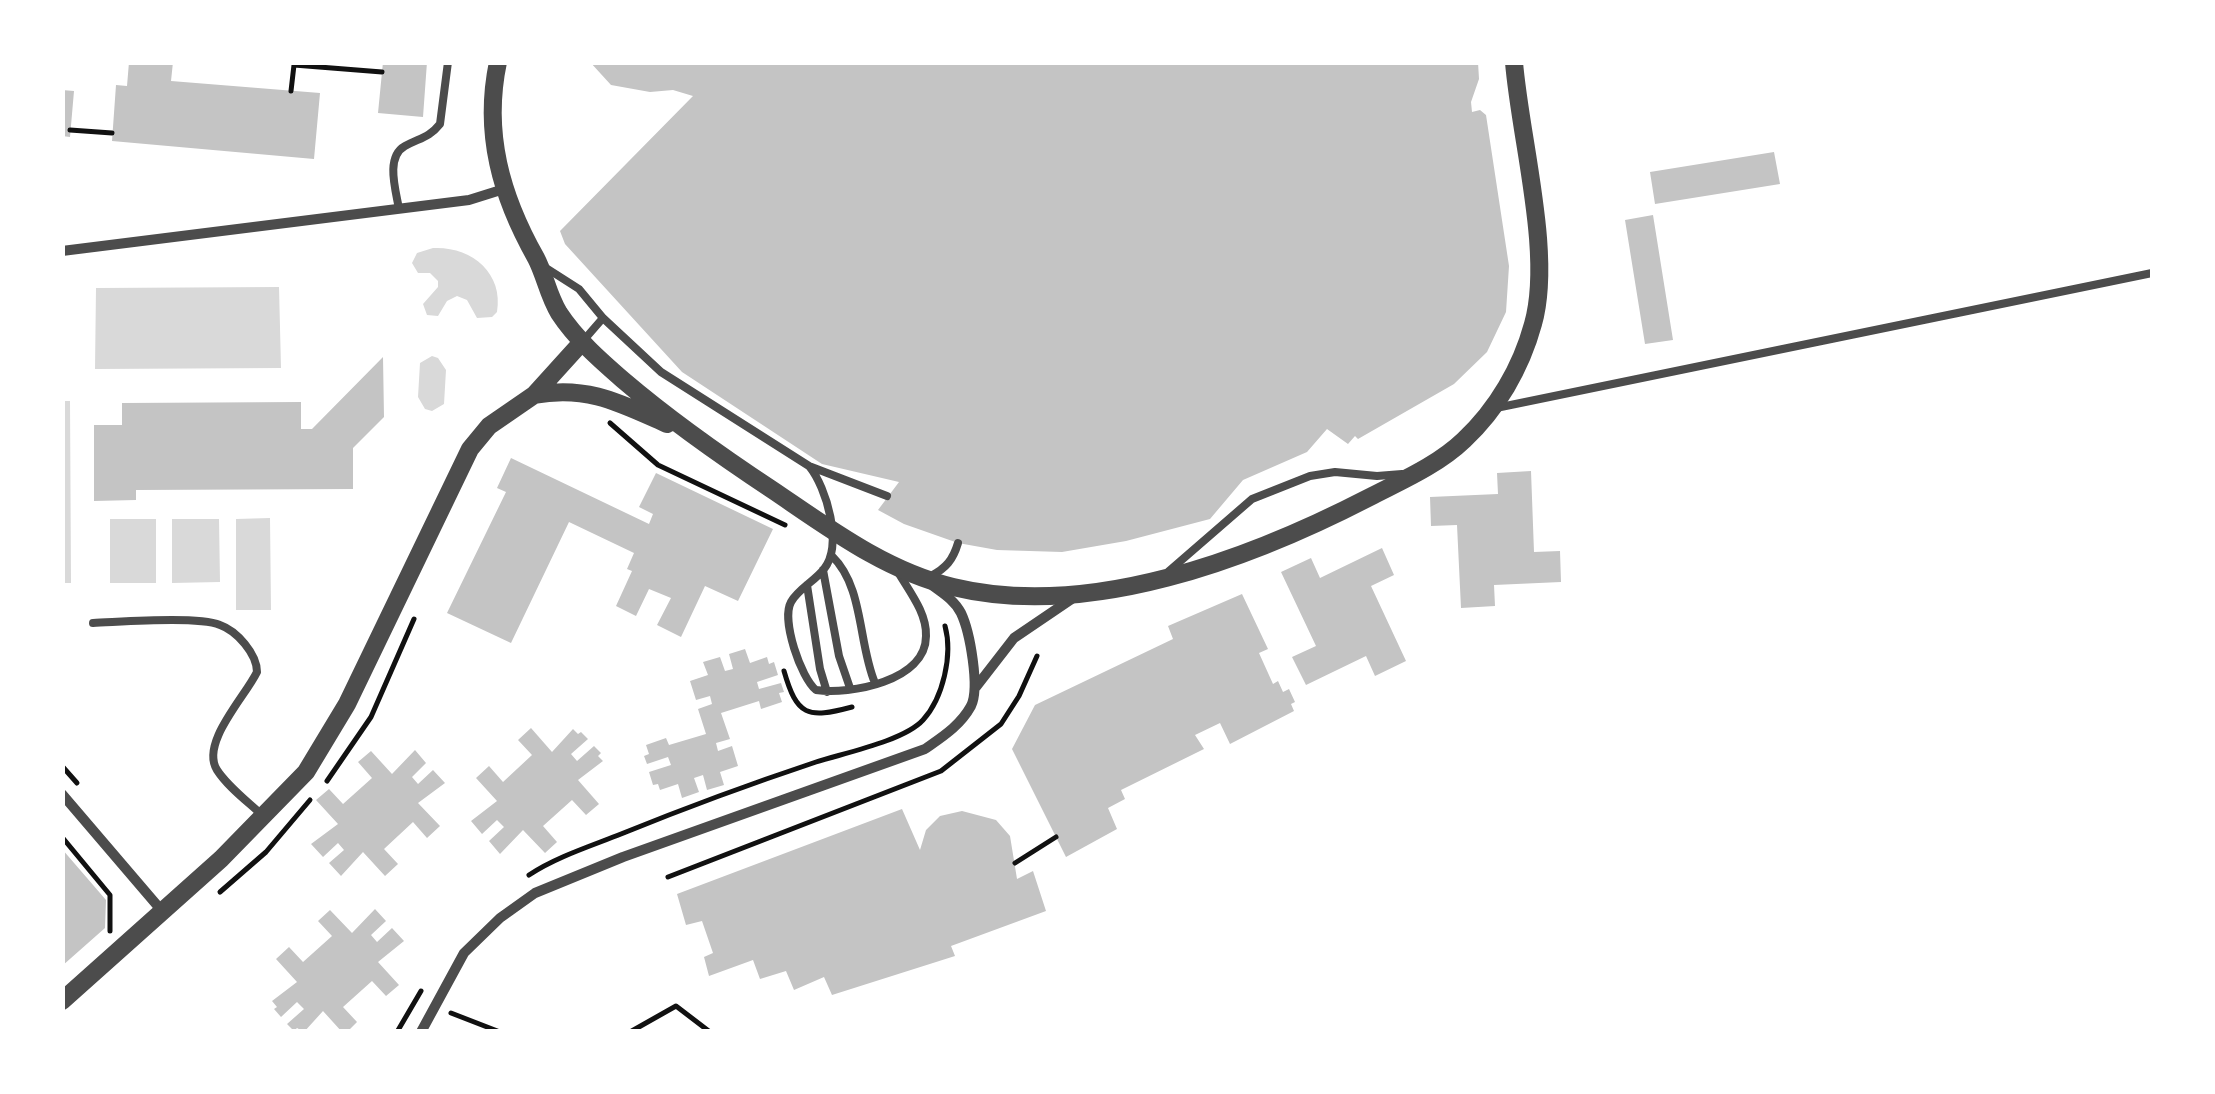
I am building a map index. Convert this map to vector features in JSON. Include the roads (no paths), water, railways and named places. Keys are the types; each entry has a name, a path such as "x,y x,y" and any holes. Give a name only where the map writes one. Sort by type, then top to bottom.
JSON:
{"street":[{"path":"498,62 491,118 496,163 504,190 539,264 550,298 582,342 684,432 895,568 977,592 1042,597 1078,595 1159,579 1226,559 1319,523 1416,473 1462,442 1492,408 1521,358 1539,295 1540,257 1515,70"},
{"path":"62,252 469,200 504,190"},
{"path":"62,1002 265,818 306,772 332,732 470,449 500,416 534,395 582,342"},
{"path":"534,395 557,390 583,392 610,399 684,432"},
{"path":"925,579 953,601 961,614 976,688"},
{"path":"420,1032 464,953 500,918 536,893 623,857 926,750 957,726 972,704 976,688 1014,638 1078,595"},
{"path":"62,794 162,911"}],"lane":[{"path":"399,209 394,162 404,146 421,141 440,124 448,62"},
{"path":"539,264 578,289 661,372 809,466 886,496"},
{"path":"1492,408 2152,273"},
{"path":"582,342 604,318"},
{"path":"809,466 825,491 832,556 849,576 875,684"},
{"path":"1159,579 1252,499 1310,476 1335,472 1377,476 1416,473"},
{"path":"925,579 944,569 954,557 958,543"},
{"path":"832,556 789,607 793,640 808,684 816,690 827,692 875,684 912,666 925,648 924,616 895,568"},
{"path":"823,570 839,656 850,688"},
{"path":"807,585 827,692"},
{"path":"93,622 208,622 229,630 251,652 256,672 217,738 212,754 222,776 265,818"}]}
